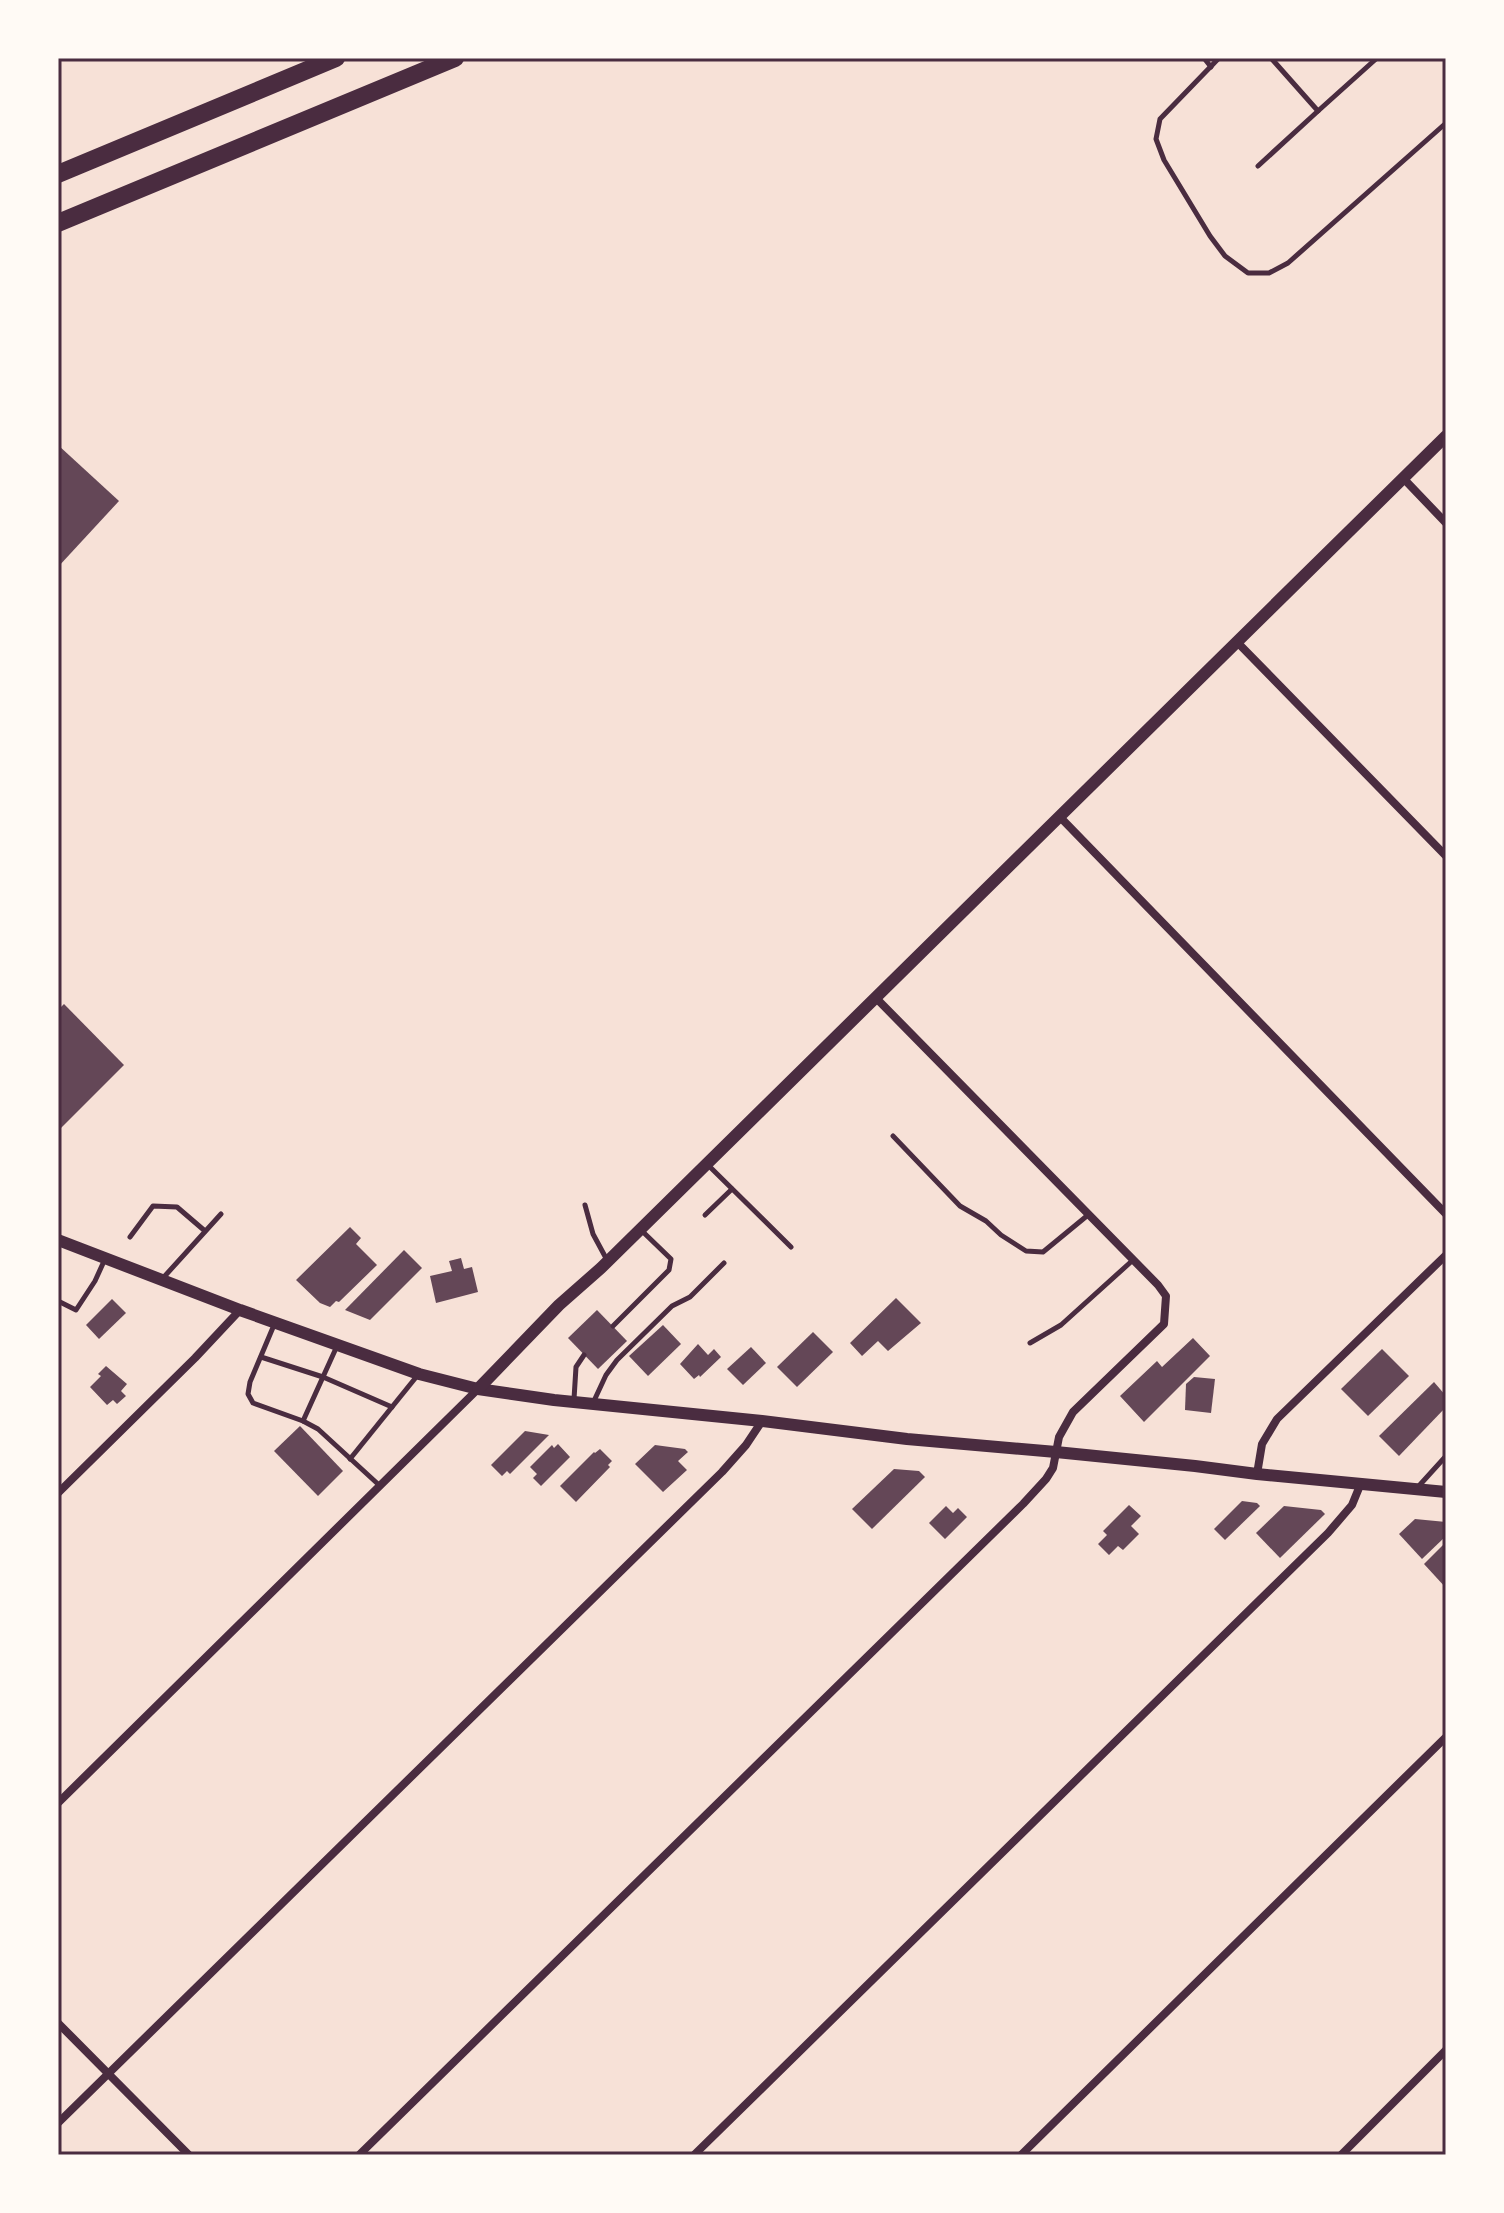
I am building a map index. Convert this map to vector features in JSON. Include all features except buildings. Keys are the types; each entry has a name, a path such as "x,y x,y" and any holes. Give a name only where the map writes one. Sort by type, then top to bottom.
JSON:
{"highway":[{"path":"58,174 336,58"},
{"path":"58,223 455,58"}],"street":[{"path":"58,1803 478,1389 559,1305 641,1229 1446,436"},
{"path":"1403,478 1446,523"},
{"path":"1237,642 1446,856"},
{"path":"1059,816 1446,1214"},
{"path":"359,2155 1023,1504 1053,1468 1059,1437 1073,1412 1164,1324 1166,1296 1158,1285 876,998"},
{"path":"58,1240 419,1374 478,1389 907,1439 1446,1492"},
{"path":"1257,1474 1262,1444 1277,1419 1446,1255"},
{"path":"58,1493 240,1310"},
{"path":"58,2123 722,1472 762,1421"},
{"path":"694,2155 1328,1533 1352,1505 1361,1483"},
{"path":"1021,2155 1446,1737"},
{"path":"58,2023 189,2155"},
{"path":"1341,2155 1446,2050"}],"lane":[{"path":"1204,58 1211,67"},
{"path":"1219,58 1160,119 1156,139 1164,160 1210,236 1225,256 1248,273 1269,273 1288,263 1446,123"},
{"path":"1271,58 1318,111"},
{"path":"1258,166 1377,58"},
{"path":"893,1136 960,1206 1026,1251 1043,1252 1089,1214"},
{"path":"707,1164 791,1247"},
{"path":"705,1215 732,1189"},
{"path":"585,1205 593,1234 608,1261"},
{"path":"130,1237 153,1206 177,1207 205,1231"},
{"path":"162,1279 221,1214"},
{"path":"613,1326 669,1270 671,1259 641,1229"},
{"path":"58,1301 76,1310 95,1281 105,1258"},
{"path":"1030,1343 1061,1325 1133,1260"},
{"path":"593,1404 606,1375 617,1360 672,1306 690,1297 724,1263"},
{"path":"275,1322 248,1394 253,1403 318,1429 380,1486"},
{"path":"303,1421 338,1345"},
{"path":"574,1402 576,1367 584,1355"},
{"path":"261,1357 323,1377 392,1407"},
{"path":"350,1459 419,1374"},
{"path":"1417,1489 1446,1456"}]}
